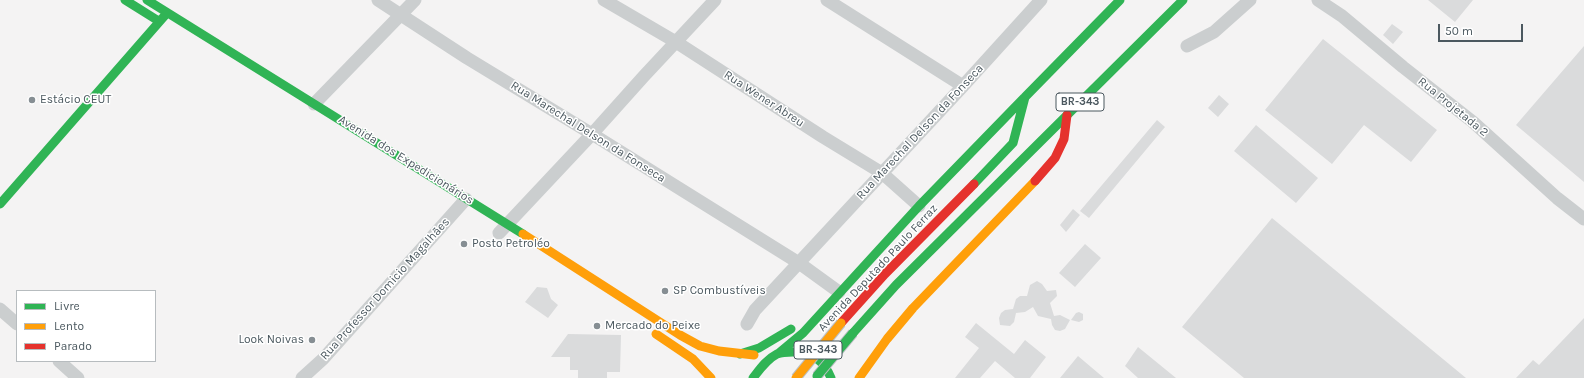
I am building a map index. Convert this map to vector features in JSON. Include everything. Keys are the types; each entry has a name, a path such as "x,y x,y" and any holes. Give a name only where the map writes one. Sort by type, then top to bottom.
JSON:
{"main road":[{"path":"125,0 163,23"},
{"name":"Avenida dos Expedicionários","path":"147,0 314,104 461,206 501,231 680,335 700,346 740,354 757,355 799,351 818,358 827,367 831,378"},
{"path":"753,378 763,365 803,333 919,206 1120,0"},
{"name":"BR-343","path":"1067,115 1183,0"},
{"path":"0,204 163,23 167,12"},
{"name":"Avenida Deputado Paulo Ferraz","path":"796,378 841,323 885,274 1014,143 1025,97"},
{"path":"859,378 887,339 913,308 1041,175 1055,158 1064,139 1067,115"},
{"name":"Avenida Deputado Paulo Ferraz","path":"814,378 896,285 1067,115"},
{"path":"740,354 760,348 778,338 837,294"},
{"path":"647,328 672,344 705,370 711,378"}],"street":[{"name":"Rua Marechal Delson da Fonseca","path":"378,0 467,58 592,134 798,263 837,294"},
{"path":"314,104 415,0"},
{"name":"Rua Wener Abreu","path":"604,0 676,42 823,137 882,173 919,206"},
{"path":"501,231 715,0"},
{"path":"827,0 963,86"},
{"name":"Rua Marechal Delson da Fonseca","path":"747,324 755,310 1041,0"},
{"path":"1187,46 1214,32 1250,0"},
{"name":"Rua Projetada 2","path":"1318,0 1342,16 1403,67 1473,122 1557,198 1584,219"},
{"name":"Rua Professor Domicio Magalhães","path":"302,378 323,359 461,206"},
{"path":"0,309 16,323"},
{"path":"60,362 78,378"}],"building":[{"path":"1428,0 1473,0 1455,22"},
{"path":"1392,24 1403,32 1393,44 1383,35"},
{"path":"1323,39 1437,130 1411,162 1364,125 1332,164 1265,110"},
{"path":"1584,46 1584,182 1516,125"},
{"path":"1219,95 1229,104 1218,117 1208,108"},
{"path":"1157,120 1165,127 1089,218 1080,211"},
{"path":"1256,125 1318,178 1296,203 1234,151"},
{"path":"1073,209 1080,215 1066,232 1060,225"},
{"path":"1272,218 1466,378 1244,378 1182,327"},
{"path":"1085,244 1101,258 1075,287 1059,273"},
{"path":"1037,281 1042,284 1047,291 1056,290 1057,296 1050,303 1054,316 1060,315 1070,320 1065,329 1060,331 1055,330 1051,319 1038,316 1033,307 1025,312 1016,313 1014,322 1010,326 1000,325 999,318 1001,313 1005,310 1013,309 1016,299 1020,296 1027,296 1030,285"},
{"path":"537,287 547,288 551,299 558,305 548,318 525,302"},
{"path":"1079,312 1083,314 1083,320 1079,322 1071,320 1076,313"},
{"path":"1584,318 1584,378 1516,378 1533,360 1539,365"},
{"path":"976,323 1014,354 1025,340 1046,357 1030,378 1015,378 995,361 980,378 955,378 979,348 965,337"},
{"path":"568,334 621,335 620,372 607,372 607,378 578,378 578,370 570,370 570,357 551,357"},
{"path":"1138,347 1176,378 1138,378 1125,366"},
{"path":"1078,356 1104,378 1060,378"}],"traffic: fast":[{"path":"125,0 157,20"},
{"path":"147,0 523,234"},
{"path":"974,184 1013,143 1025,97 1120,0"},
{"path":"853,333 896,285 1183,0"},
{"path":"0,204 167,13"},
{"path":"779,353 803,333 919,206 1024,98"},
{"path":"740,354 759,348 791,329"},
{"path":"817,376 853,333"},
{"path":"753,378 764,364 773,356 787,352 800,352 811,355 821,362 831,378"}],"traffic: slow":[{"path":"859,378 887,339 913,308 1035,181"},
{"path":"523,234 680,335 700,346 719,351 754,355"},
{"path":"796,378 841,323"},
{"path":"656,334 693,359 711,378"}],"traffic: jam":[{"path":"1035,181 1055,158 1064,139 1067,115"},
{"path":"841,323 885,274 974,184"}],"place":[{"name":"Estácio CEUT","path":"32,100"},
{"name":"Posto Petroléo","path":"464,244"},
{"name":"SP Combustíveis","path":"665,291"},
{"name":"Mercado do Peixe","path":"597,326"},
{"name":"Look Noivas","path":"312,340"}]}
